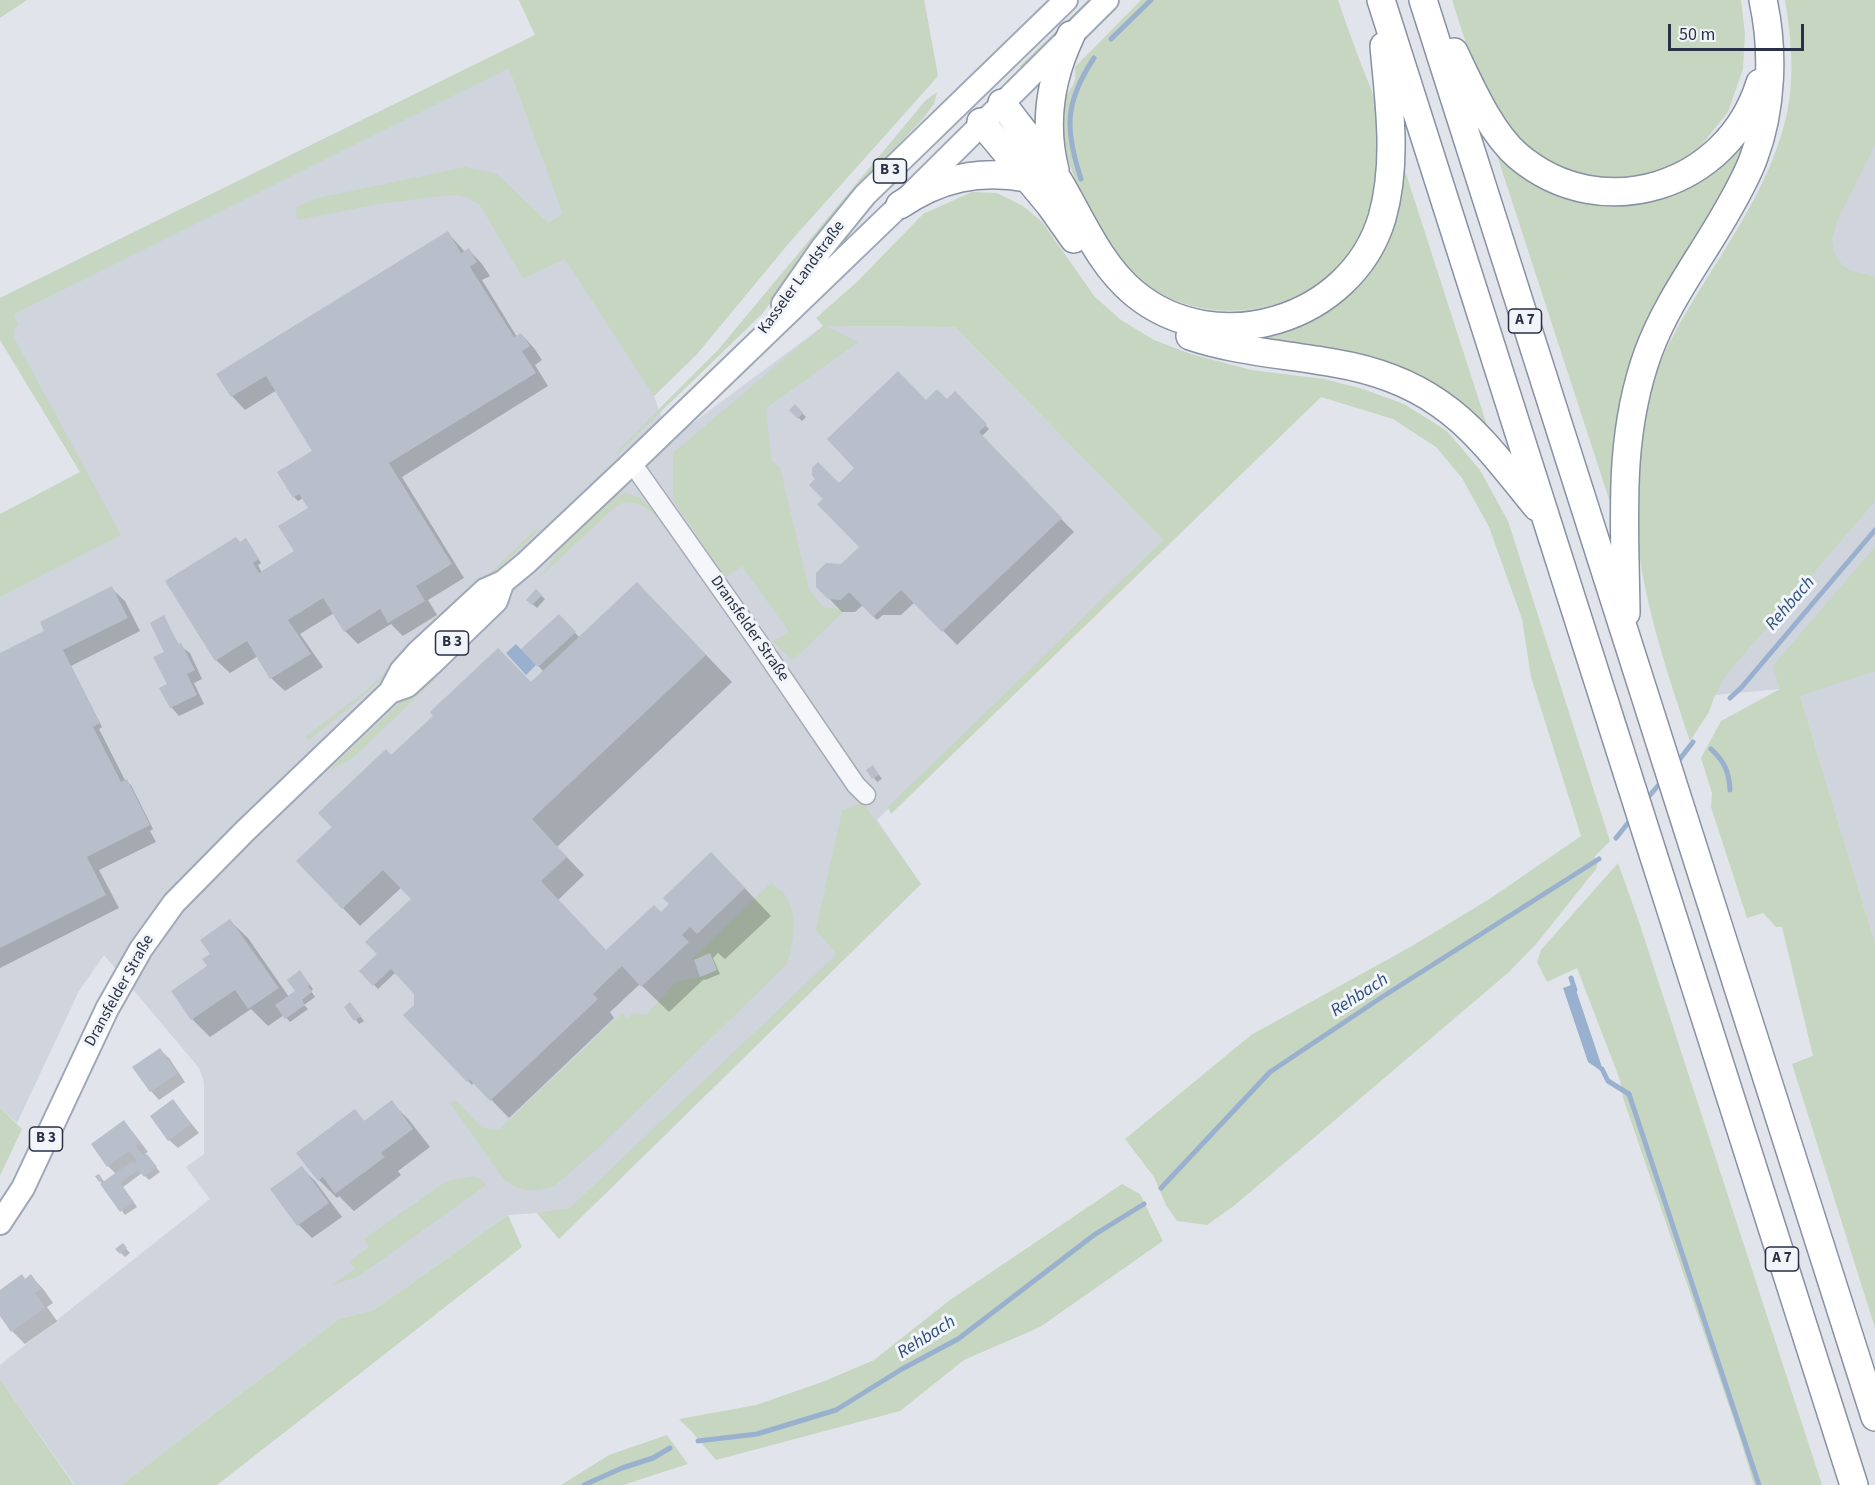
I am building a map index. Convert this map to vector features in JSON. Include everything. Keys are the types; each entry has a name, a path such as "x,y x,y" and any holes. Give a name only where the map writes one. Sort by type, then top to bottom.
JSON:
{"highway":[{"path":"1002,102 1056,177 1101,254 1135,294 1152,305 1190,321 1230,327 1267,324 1306,310 1323,300 1352,272 1374,239 1386,203 1390,177 1391,124 1381,0"},
{"name":"A 7","path":"1381,0 1854,1485"},
{"name":"A 7","path":"1423,0 1875,1417"},
{"path":"1428,0 1476,97 1499,134 1516,154 1536,170 1559,182 1580,189 1623,192 1656,187 1688,173 1709,160 1731,135 1751,106 1768,56"},
{"path":"1626,642 1624,471 1634,399 1649,351 1671,302 1729,208 1754,158 1766,111 1769,84 1768,32 1763,0"},
{"path":"1056,177 1048,116 1055,74 1071,35"},
{"path":"981,122 1067,228 1103,280 1127,303 1166,327 1215,344 1335,363 1383,376 1422,393 1440,404 1480,440 1545,517"},
{"path":"900,205 928,188 960,177 994,174 1027,178"}],"main road":[{"name":"Kasseler Landstraße","path":"758,340 843,221 866,195 1066,0"},
{"name":"Kasseler Landstraße","path":"758,340 900,205 981,122 1107,0"},
{"path":"986,78 1002,102"},
{"path":"963,100 981,122"},
{"name":"Dransfelder Straße","path":"0,1223 22,1188 106,1010 141,949 174,903 390,692 401,671 418,652 485,590 503,582 632,463 758,340"}],"street":[{"name":"Dransfelder Straße","path":"632,463 856,785 866,795"}],"shaded area":[{"path":"519,0 924,0 938,76 788,244 697,354 654,396 670,440 823,326 955,327 1163,540 877,820 921,884 559,1239 537,1213 508,1215 374,1310 339,1319 121,1485 75,1485 0,1379 0,1365 210,1199 186,1167 204,1154 204,1082 199,1068 104,955 79,991 17,1123 0,1108 0,597 120,535 0,340 0,298 535,35"},
{"path":"1875,0 1875,943 1800,696 1780,689 1715,695"}],"green space":[{"path":"0,0 27,0 0,18"},
{"path":"519,0 924,0 938,76 788,244 697,354 654,396 565,259 523,278 480,205 467,197 454,195 378,204 297,220 296,208 314,199 465,167 497,174 548,223 563,214 509,68 14,314 18,325 14,329 14,338 121,535 0,597 0,514 80,472 0,340 0,298 535,35"},
{"path":"1088,0 1094,0 1023,70 1020,66"},
{"path":"1141,0 1338,0 1374,99 1377,119 1376,176 1369,213 1356,245 1338,268 1316,286 1291,299 1264,307 1236,311 1208,309 1180,302 1155,290 1139,278 1112,249 1101,232 1082,196 1068,159 1063,130 1064,106 1074,82 1075,67"},
{"path":"1452,0 1741,0 1745,34 1743,69 1728,112 1699,148 1673,165 1650,174 1626,180 1595,182 1542,163 1506,128 1472,62"},
{"path":"1785,0 1875,0 1875,145 1837,221 1832,240 1834,253 1842,265 1849,270 1875,277 1875,501 1726,675 1709,712 1690,741 1655,627 1639,550 1635,511 1635,472 1640,432 1646,400 1660,362 1678,327 1741,223 1776,152 1787,113 1791,85 1790,42"},
{"path":"937,92 934,104 922,120 870,173 839,210 762,314 617,454 616,452 718,350 925,101"},
{"path":"1759,106 1748,155 1669,297 1619,530 1494,146 1640,199"},
{"path":"1400,155 1494,447 1456,405 1224,340 1326,307"},
{"path":"972,192 997,193 1023,206 1042,222 1095,297 1121,320 1154,340 1191,354 1251,370 1324,379 1363,389 1404,404 1447,431 1480,470 1508,521 1610,841 1594,857 1599,859 1596,869 1537,943 1509,972 1235,1205 1207,1225 1177,1221 1166,1205 1154,1177 1125,1139 1251,1035 1412,946 1491,898 1581,836 1531,677 1522,619 1489,527 1462,478 1436,447 1393,419 1321,397 891,814 888,807 1163,540 955,327 825,326 858,342 766,408 771,460 780,468 809,590 823,607 845,610 793,660 773,642 789,631 742,566 725,577 673,500 673,453 823,326 816,318 857,282 923,214"},
{"path":"624,493 639,497 659,516 657,517 634,503 617,505 540,577 563,545 612,497"},
{"path":"536,529 538,531 419,645 418,642"},
{"path":"1875,547 1875,671 1800,696 1875,943 1875,1328 1792,1064 1813,1056 1782,927 1776,927 1763,913 1747,918 1711,807 1712,793 1701,758 1721,721 1780,689 1773,666"},
{"path":"409,650 386,675 348,708 309,740 305,737 368,689"},
{"path":"432,673 434,680 354,757 332,770 331,768"},
{"path":"862,802 921,884 559,1239 537,1213 570,1208 837,954 816,930 842,811"},
{"path":"1618,863 1822,1485 1754,1485 1739,1435 1623,1098 1620,1080 1577,968 1547,982 1537,962 1541,950"},
{"path":"771,883 785,895 792,912 794,930 787,964 598,1148 553,1187 525,1190 512,1185 503,1178 450,1103 455,1100 482,1128 500,1129 622,1013 627,1019 633,1013 646,1015 676,982 700,977 717,970 710,954 692,959"},
{"path":"0,1108 22,1129 0,1176"},
{"path":"474,1176 486,1185 359,1276 332,1285 355,1269 350,1261 369,1247 364,1239 447,1181"},
{"path":"1122,1184 1140,1194 1163,1241 1040,1327 964,1360 900,1411 716,1460 679,1419 756,1405 825,1381 874,1360 950,1300"},
{"path":"508,1215 522,1247 217,1485 121,1485 339,1319 374,1310"},
{"path":"0,1379 74,1485 0,1485"},
{"path":"667,1435 688,1464 623,1485 561,1485 609,1455"}],"water":[{"path":"516,644 536,665 526,675 506,653"},
{"path":"1574,984 1604,1073 1588,1062 1563,988"}],"building":[{"path":"448,231 461,253 469,248 477,262 470,267 514,337 521,333 530,346 522,351 536,373 389,463 452,564 416,586 425,601 388,623 380,609 344,632 323,598 288,620 311,654 270,679 247,641 215,661 165,581 236,537 240,542 246,538 259,559 253,563 259,573 294,551 278,526 308,508 299,494 293,498 277,472 312,451 266,376 231,397 216,374"},
{"path":"898,371 926,400 937,389 947,399 955,391 987,424 979,432 1062,518 942,632 901,590 873,617 849,592 841,600 828,599 816,587 816,573 826,563 841,564 859,547 817,504 823,499 809,485 815,479 812,475 812,468 818,462 839,483 854,468 827,439"},
{"path":"795,404 803,413 798,419 789,410"},
{"path":"637,582 706,655 532,819 567,857 541,881 606,950 654,905 661,912 669,904 663,898 711,852 745,888 697,934 690,927 682,935 689,942 641,987 622,966 593,994 598,999 490,1101 470,1080 467,1082 403,1015 414,1005 414,994 391,969 373,986 359,971 377,954 365,942 411,899 383,870 342,909 296,861 332,827 318,813 386,749 391,755 433,716 430,712 498,648 531,682"},
{"path":"112,586 128,618 63,650 100,723 93,727 121,782 127,779 150,825 87,857 106,895 0,948 0,653 44,631 40,622"},
{"path":"536,589 542,595 532,605 526,600"},
{"path":"559,614 576,632 538,667 521,649"},
{"path":"164,615 178,644 181,643 195,670 187,674 197,695 170,708 159,688 167,684 153,657 164,652 150,623"},
{"path":"873,765 879,775 872,779 866,770"},
{"path":"230,919 279,988 248,1009 235,990 191,1020 171,991 207,966 202,959 210,954 200,940"},
{"path":"710,953 717,970 700,977 694,960"},
{"path":"300,970 312,992 302,1000 305,1005 285,1019 275,1005 295,991 287,980"},
{"path":"350,1002 361,1016 354,1021 344,1007"},
{"path":"160,1048 178,1073 150,1092 132,1067"},
{"path":"173,1099 191,1124 168,1141 150,1116"},
{"path":"392,1100 413,1129 381,1153 385,1157 335,1194 323,1177 318,1181 296,1153 355,1109 364,1121"},
{"path":"124,1120 140,1143 136,1146 143,1156 147,1154 157,1167 144,1177 138,1170 120,1183 134,1202 120,1212 100,1184 132,1161 133,1163 137,1161 129,1151 107,1167 91,1144"},
{"path":"302,1166 329,1203 297,1226 270,1189"},
{"path":"99,1174 103,1180 99,1182 95,1176"},
{"path":"123,1243 127,1248 120,1254 115,1249"},
{"path":"22,1274 25,1279 31,1274 41,1289 35,1293 45,1308 11,1332 0,1316 0,1290"}],"waterway":[{"path":"1111,39 1151,0"},
{"path":"1081,179 1072,146 1070,117 1077,89 1094,58"},
{"name":"Rehbach","path":"1730,698 1875,530"},
{"name":"Rehbach","path":"1676,764 1693,742"},
{"path":"1711,749 1725,767 1730,790"},
{"name":"Rehbach","path":"1645,801 1662,781"},
{"name":"Rehbach","path":"1616,838 1632,818"},
{"name":"Rehbach","path":"1161,1188 1270,1072 1382,997 1599,859"},
{"path":"1571,978 1575,990"},
{"path":"1602,1069 1608,1081 1629,1094 1759,1485"},
{"name":"Rehbach","path":"698,1441 757,1434 836,1410 902,1369 958,1339 1094,1235 1144,1204"},
{"name":"Rehbach","path":"584,1485 622,1468 653,1458 670,1448"}]}
